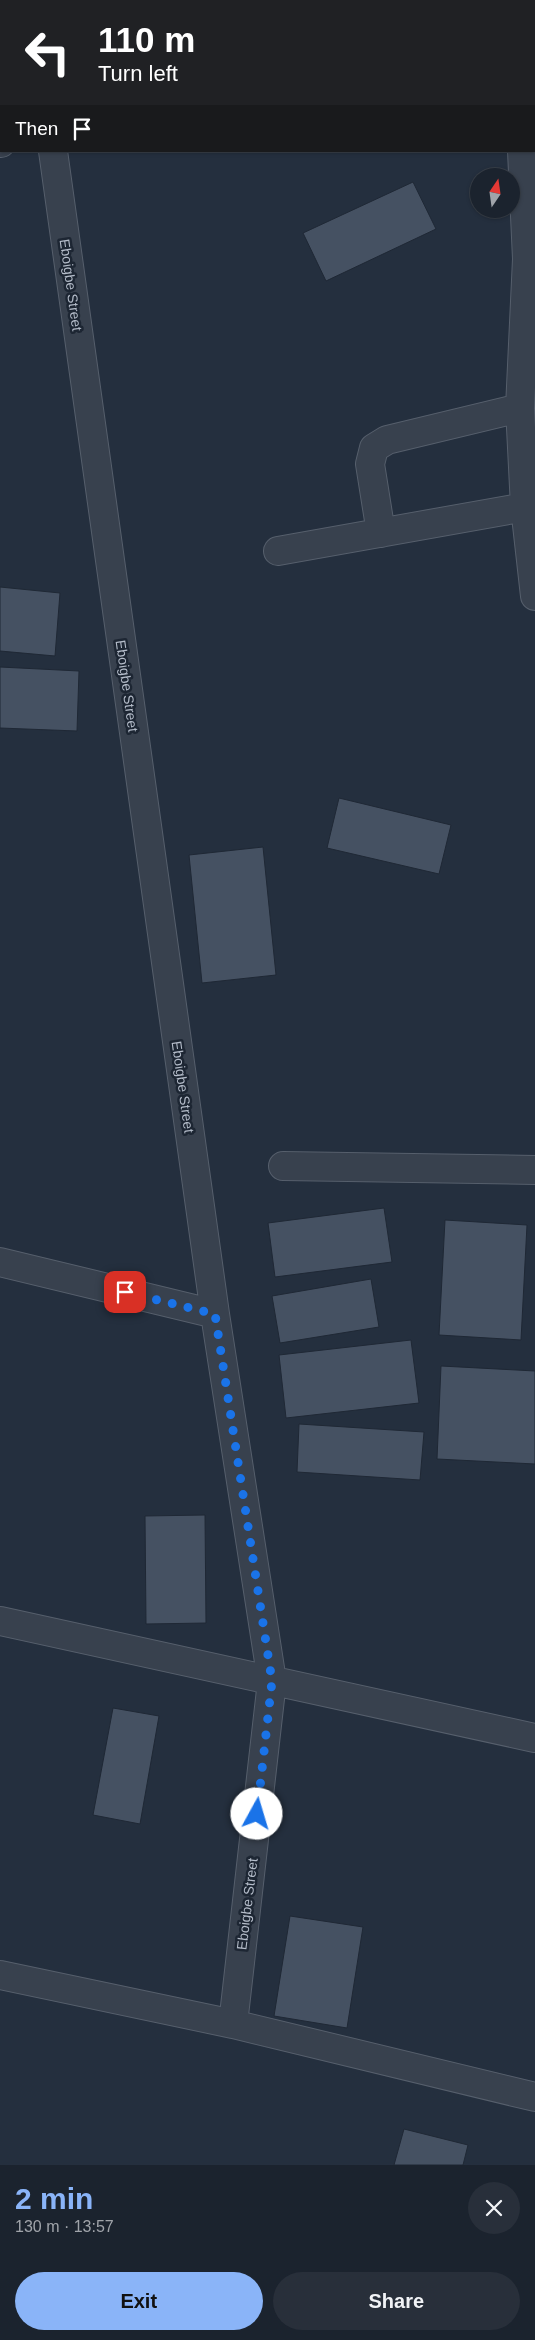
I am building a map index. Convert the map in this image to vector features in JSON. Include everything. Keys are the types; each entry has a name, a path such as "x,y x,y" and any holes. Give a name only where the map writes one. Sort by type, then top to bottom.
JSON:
{"street":[{"name":"Eboigbe Street","path":"53,152 215,1314 272,1681 233,2024"},
{"path":"522,152 531,259 520,408 525,507 535,596"},
{"path":"381,533 370,464 374,448 387,440 520,408"},
{"path":"278,551 525,507"},
{"path":"283,1166 535,1170"},
{"path":"0,1262 215,1314"},
{"path":"0,1622 535,1738"},
{"path":"0,1975 233,2024 535,2097"}],"building":[{"path":"413,182 436,229 326,281 303,233"},
{"path":"0,587 60,593 55,656 0,651"},
{"path":"0,667 79,671 77,731 0,728"},
{"path":"339,798 451,825 439,874 327,848"},
{"path":"263,847 276,975 202,983 189,855"},
{"path":"384,1208 392,1262 275,1277 268,1223"},
{"path":"445,1220 527,1225 521,1340 439,1335"},
{"path":"371,1279 379,1327 280,1343 272,1296"},
{"path":"411,1340 419,1403 286,1418 279,1355"},
{"path":"441,1366 535,1371 535,1464 437,1459"},
{"path":"299,1424 424,1432 420,1480 297,1472"},
{"path":"205,1515 206,1623 146,1624 145,1516"},
{"path":"113,1708 159,1716 140,1824 93,1815"},
{"path":"290,1916 363,1927 347,2028 274,2016"},
{"path":"404,2129 468,2145 463,2165 394,2165"}],"route":[{"path":"125,1292 215,1314 272,1681 257,1814"}]}
